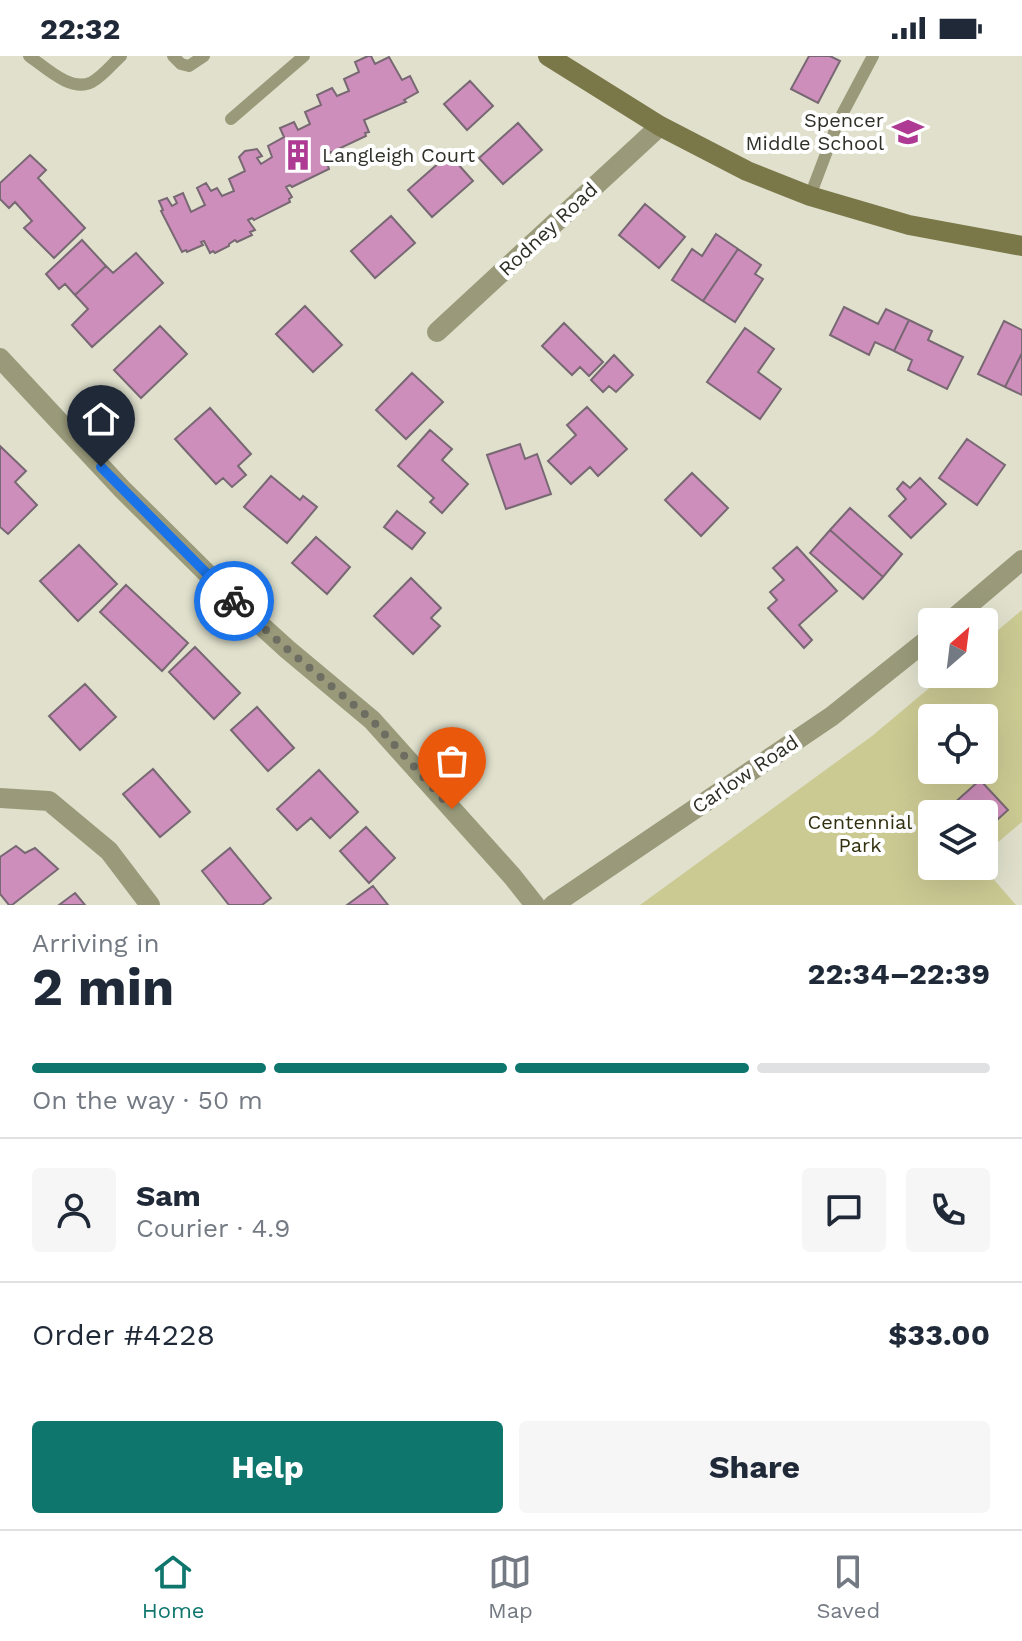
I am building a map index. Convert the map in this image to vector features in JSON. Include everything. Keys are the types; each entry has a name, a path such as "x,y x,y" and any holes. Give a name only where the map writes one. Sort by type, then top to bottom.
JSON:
{"main road":[{"path":"548,56 660,126 747,171 810,196 909,225 1022,246"}],"street":[{"name":"Rodney Road","path":"437,332 660,126"},
{"path":"0,358 122,489 244,610 372,720 535,905"},
{"path":"965,608 1022,560"},
{"name":"Carlow Road","path":"553,905 832,716 918,647"},
{"path":"0,798 49,801 109,851 150,905"}],"lane":[{"path":"29,56 71,84 83,85 93,82 121,56"},
{"path":"173,56 181,64 189,66 204,56"},
{"path":"231,119 304,56"},
{"path":"810,196 838,122 873,56"}],"green space":[{"name":"Centennial Park","path":"1022,610 1022,822 998,842 998,800 918,800 918,880 994,880 1016,905 640,905 872,736 929,688 998,688 998,630"}],"building":[{"name":"Langleigh Court","path":"368,56 375,64 389,57 402,80 410,76 418,92 404,100 406,102 364,120 369,132 365,133 366,136 324,153 331,164 329,169 286,187 292,197 290,202 248,220 255,230 250,232 252,235 237,242 235,240 215,253 210,253 204,241 201,242 203,245 182,252 159,201 167,198 172,206 177,203 174,197 183,193 191,212 205,205 197,188 206,183 211,191 217,188 222,196 234,191 229,179 245,171 239,157 245,151 257,149 262,156 257,158 261,164 272,157 268,146 284,137 280,128 294,122 298,130 310,124 305,112 321,105 317,95 332,88 337,96 349,91 344,79 359,72 355,62"},
{"path":"809,56 830,56 840,61 818,103 791,89"},
{"path":"470,81 493,106 467,130 444,104"},
{"path":"518,123 542,150 503,184 479,158"},
{"path":"449,154 473,181 432,217 408,190"},
{"path":"30,155 46,170 38,178 85,228 54,258 24,228 32,221 15,202 9,208 0,199 0,183"},
{"path":"645,204 685,237 659,268 619,235"},
{"path":"391,216 415,243 375,278 351,251"},
{"path":"716,234 738,249 703,301 672,280 692,249 702,256"},
{"path":"82,240 106,266 75,295 65,284 59,289 46,274"},
{"path":"738,249 761,265 755,274 763,279 735,322 703,301"},
{"path":"136,253 163,283 92,347 72,325 88,309 75,295 106,266 113,273"},
{"path":"305,306 342,345 313,372 276,334"},
{"path":"844,307 878,324 886,309 909,320 894,351 875,342 869,355 830,335"},
{"path":"909,320 932,331 928,340 963,357 947,389 908,370 912,360 894,351"},
{"path":"1004,321 1022,330 1022,353 1005,387 978,374"},
{"path":"564,323 603,362 589,376 580,367 572,375 542,346"},
{"path":"160,326 187,354 141,398 114,370"},
{"path":"745,328 774,349 758,372 781,389 760,419 707,382"},
{"path":"1022,353 1022,395 1005,387"},
{"path":"614,355 633,375 616,392 609,386 603,392 591,380"},
{"path":"412,373 443,402 406,439 376,410"},
{"path":"587,407 627,449 598,476 590,467 571,484 548,461 576,435 567,425"},
{"path":"210,408 251,454 238,466 246,475 232,487 223,478 216,484 175,439"},
{"path":"430,430 452,449 442,460 468,484 442,513 430,502 434,498 398,466"},
{"path":"967,439 1005,465 977,505 939,478"},
{"path":"520,444 525,459 537,454 551,494 506,509 487,455"},
{"path":"0,446 26,471 15,482 37,505 8,534 0,527"},
{"path":"692,473 728,508 701,536 665,500"},
{"path":"271,476 300,500 303,496 317,507 287,543 244,507"},
{"path":"920,478 946,504 911,538 889,516 906,499 897,489 903,482 910,488"},
{"path":"850,508 902,554 883,577 830,530"},
{"path":"397,511 425,533 412,549 384,527"},
{"path":"830,530 883,577 863,599 810,553"},
{"path":"316,537 350,567 327,594 292,563"},
{"path":"79,545 117,584 78,621 40,581"},
{"path":"797,547 837,591 799,625 812,640 804,648 768,608 777,600 770,592 784,580 773,568"},
{"path":"411,578 441,608 431,618 440,626 413,654 374,616"},
{"path":"126,585 188,643 162,671 100,612"},
{"path":"195,647 240,693 214,719 169,672"},
{"path":"85,684 116,717 80,750 49,716"},
{"path":"257,707 294,748 268,771 231,730"},
{"path":"153,769 190,812 160,837 123,794"},
{"path":"319,770 358,812 330,838 311,818 297,830 277,809"},
{"path":"976,784 984,784 1008,810 998,819 998,800 958,800"},
{"path":"366,827 395,858 369,883 340,851"},
{"path":"16,846 25,853 35,848 58,869 9,905 0,894 0,857"},
{"path":"230,848 271,898 262,905 229,905 202,871"},
{"path":"373,886 388,905 347,905"},
{"path":"75,893 85,905 59,905"}],"way so far":[{"path":"234,601 372,720 452,809"}],"place":[{"name":"Spencer Middle School","path":"908,132"},
{"name":"Langleigh Court","path":"298,155"}],"route":[{"path":"101,467 234,601"}]}
